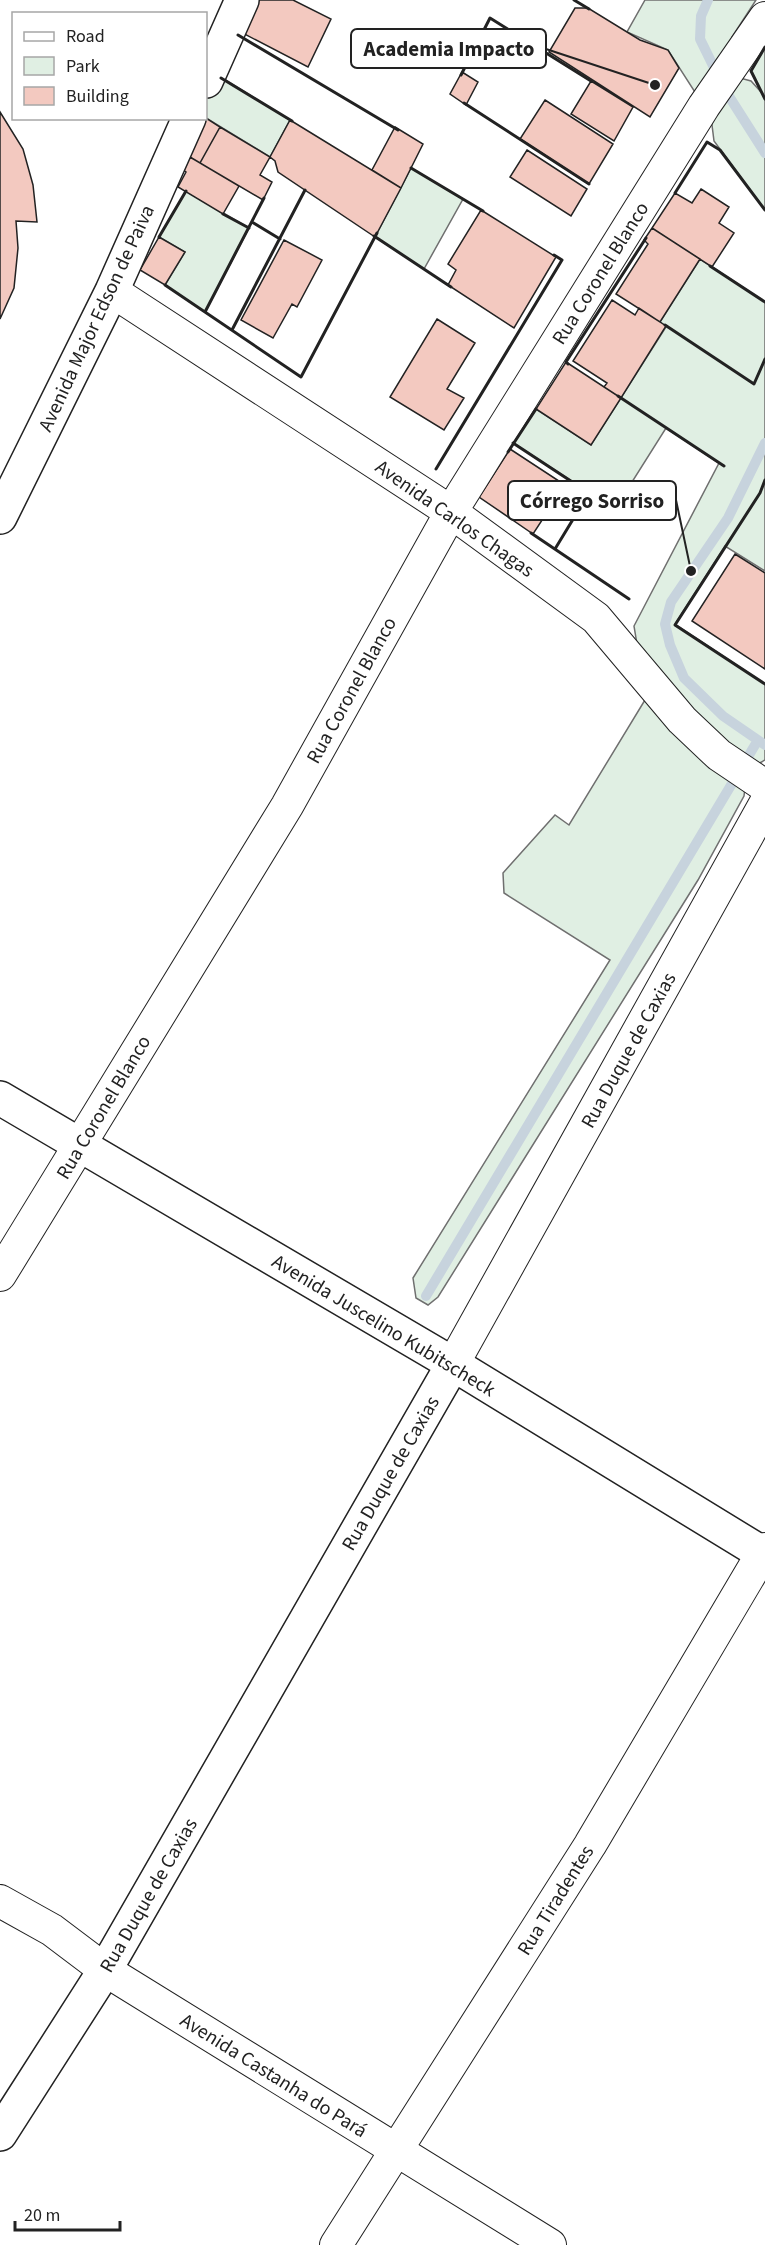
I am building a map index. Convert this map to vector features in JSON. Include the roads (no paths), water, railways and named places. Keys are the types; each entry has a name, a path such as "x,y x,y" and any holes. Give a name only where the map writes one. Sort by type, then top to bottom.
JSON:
{"street":[{"path":"207,79 242,0"},
{"name":"Rua Coronel Blanco","path":"0,1275 287,806 451,512 704,106 765,18"},
{"name":"Avenida Major Edson de Paiva","path":"0,517 112,291 188,120"},
{"name":"Avenida Carlos Chagas","path":"112,291 451,512 596,618 682,720 719,755 765,786"},
{"name":"Rua Duque de Caxias","path":"0,2133 105,1970 453,1365 765,804"},
{"name":"Avenida Juscelino Kubitscheck","path":"0,1098 453,1365 764,1553"},
{"name":"Rua Tiradentes","path":"336,2245 590,1845 764,1553"},
{"name":"Avenida Castanha do Pará","path":"0,1901 52,1930 105,1970 550,2245"}],"waterway":[{"path":"708,0 701,16 700,39 725,90 765,153"},
{"path":"765,443 728,518 671,602 665,624 670,645 684,678 723,716 765,745"},
{"path":"426,1296 758,740"}],"place":[{"name":"Academia Impacto","path":"655,85"},
{"name":"Córrego Sorriso","path":"691,571"}]}
